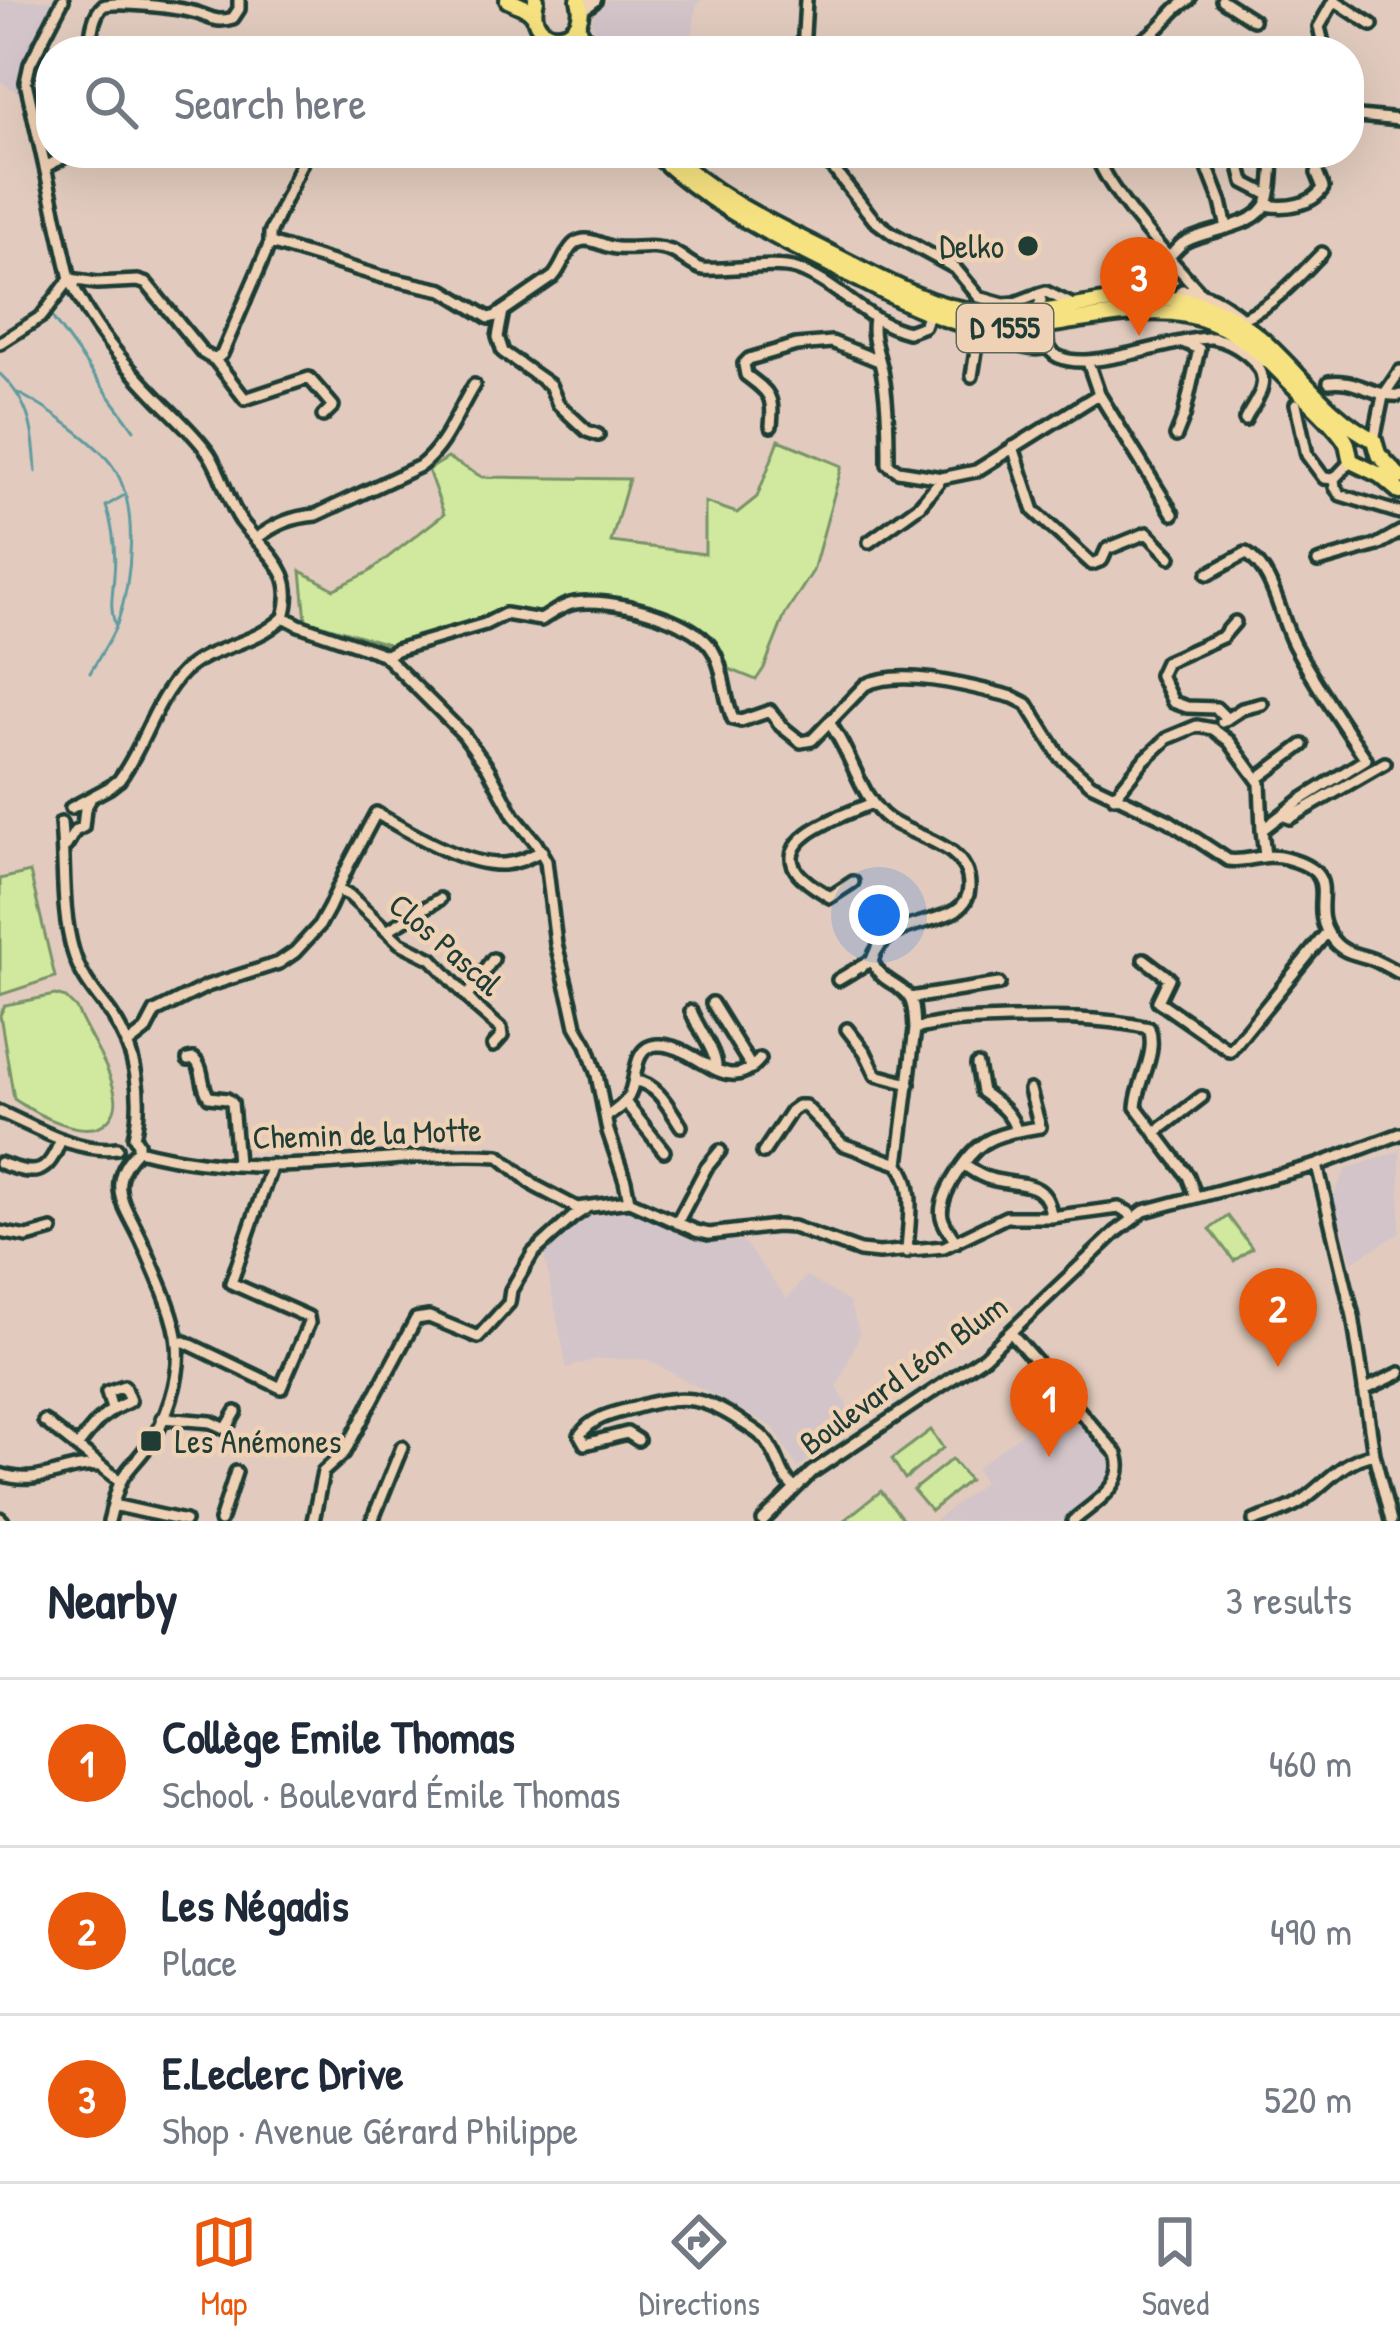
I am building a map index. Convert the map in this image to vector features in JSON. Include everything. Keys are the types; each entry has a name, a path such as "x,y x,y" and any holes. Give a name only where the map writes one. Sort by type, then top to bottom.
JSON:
{"main road":[{"path":"508,0 534,7 535,21 545,32 559,35 577,26 585,3"},
{"path":"577,26 583,36"},
{"name":"D 1555","path":"671,168 710,200 798,248 929,312 965,324 1046,326 1154,311 1183,312 1210,320 1270,361 1355,458 1400,492"},
{"name":"D 1555","path":"687,168 716,191 804,240 933,302 967,311 1036,312 1176,298 1214,309 1247,324 1398,473"},
{"path":"1352,441 1372,443 1372,465 1355,458 1352,441"}],"street":[{"path":"44,36 63,0"},
{"path":"93,36 99,10 106,3 121,0 218,22 233,18 239,0"},
{"path":"804,36 806,0"},
{"path":"1146,36 1190,0"},
{"path":"1222,0 1252,20"},
{"path":"1321,36 1319,27 1334,0 1372,25"},
{"path":"36,52 26,82 36,122"},
{"path":"1364,116 1400,120"},
{"path":"47,168 70,279 79,300 113,350 209,454 238,518 282,569 288,585 284,617 268,632 198,660 182,673 126,770 110,788 64,812 66,910 73,952 87,984 117,1023 127,1045 140,1099 134,1137"},
{"path":"214,360 222,354 300,168"},
{"path":"833,168 874,220 955,268 979,297 1016,303 1046,292 1077,308"},
{"path":"1100,168 1201,292"},
{"path":"1208,168 1227,228"},
{"path":"1240,168 1244,182 1280,208 1317,197 1323,188 1317,173"},
{"path":"1169,257 1180,244 1261,213 1268,200 1271,168"},
{"path":"270,243 443,290 489,318 553,277 572,246 586,240 616,248 655,247 702,268 794,268 874,319 908,332 924,326 929,312"},
{"path":"1176,298 1182,290 1201,292 1221,300 1247,324 1252,314 1322,253"},
{"path":"0,343 42,316 70,279"},
{"path":"70,279 147,284 245,399 309,377 333,406 323,416"},
{"path":"1036,312 1039,294"},
{"path":"502,311 498,337 503,352 550,385 558,404 598,436"},
{"path":"874,319 872,331 887,413 888,464 898,471 943,478 976,471 1099,394"},
{"path":"1046,326 1052,352 1088,362 1180,341 1212,338 1237,347 1259,366 1262,388 1245,420"},
{"path":"971,376 981,338 1032,349 1048,347"},
{"path":"1176,436 1199,349 1180,341"},
{"path":"771,426 772,399 746,375 744,364 749,359 796,345 832,342 879,361"},
{"path":"1088,362 1099,394 1173,514"},
{"path":"1372,443 1383,396 1400,371"},
{"path":"1329,382 1347,380 1383,396 1400,395"},
{"path":"256,539 277,524 316,514 420,466 448,435 474,385"},
{"path":"1296,404 1307,455 1324,478 1334,478 1355,458"},
{"path":"1013,447 1034,511 1092,564 1102,560 1107,549 1147,533 1170,557"},
{"path":"869,542 920,506 943,478"},
{"path":"1334,478 1340,495 1400,513"},
{"path":"1318,562 1377,545 1400,532"},
{"path":"1208,574 1246,553 1253,557 1292,641 1366,759 1262,830"},
{"path":"385,656 505,614 542,620 568,604 594,602 654,614 704,640 714,654 736,721 770,711 793,737 806,742 874,681 907,677 1012,697 1027,704 1060,757 1091,784 1169,821 1228,860 1264,856 1301,863 1322,878 1322,919 1336,945 1400,973"},
{"path":"284,617 385,656 463,734 514,816 542,851 556,944 576,1026 597,1075 629,1201"},
{"path":"1227,719 1216,708 1173,702 1160,675 1166,662 1222,637 1235,622"},
{"path":"1213,729 1242,710 1262,704"},
{"path":"830,724 872,802 891,822 947,849 968,875 969,889 958,911 894,932 880,942 872,959 838,980"},
{"path":"1114,797 1142,760 1168,738 1197,726 1213,729 1260,783 1264,856"},
{"path":"1257,779 1303,745"},
{"path":"1282,815 1290,818 1385,763"},
{"path":"64,851 83,826 90,798"},
{"path":"853,882 830,897 805,881 790,857 805,835 872,802"},
{"path":"71,808 84,815"},
{"path":"127,1045 145,1031 155,1012 207,986 279,963 295,952 319,926 376,814 479,862 520,862 542,851"},
{"path":"62,823 75,832"},
{"name":"Clos Pascal","path":"337,890 349,895 400,943 432,959 501,1029 502,1036 493,1046"},
{"path":"388,930 440,899"},
{"path":"1144,959 1169,978 1158,1000 1230,1051 1327,932"},
{"path":"466,997 493,959"},
{"path":"872,959 875,969 910,998 915,1029 898,1164"},
{"path":"910,998 1000,984"},
{"path":"605,1118 625,1102 635,1081 638,1058 646,1048 670,1046 728,1075 740,1075 756,1063 712,1003"},
{"path":"692,1011 715,1055 716,1069"},
{"path":"915,1029 950,1020 1061,1017 1149,1028 1152,1043 1136,1107 1188,1175 1196,1197"},
{"path":"847,1029 876,1075 909,1084"},
{"path":"188,1060 200,1064 209,1097 232,1103 237,1163"},
{"path":"977,1065 982,1092 1004,1109 1016,1132"},
{"path":"635,1081 658,1092 681,1126"},
{"path":"956,1242 942,1221 940,1204 964,1165 985,1143 1040,1127 1030,1090"},
{"path":"1155,1133 1202,1097"},
{"path":"625,1102 664,1151"},
{"path":"763,1153 791,1111 805,1106 842,1144 898,1164 908,1183 907,1252"},
{"path":"0,1112 61,1139 117,1148"},
{"name":"Boulevard Léon Blum","path":"763,1521 794,1488 836,1455 984,1357 1133,1218 1157,1206 1317,1165 1400,1134"},
{"path":"109,1521 120,1481 146,1450 163,1418 176,1378 178,1342 170,1307 121,1199 120,1180 138,1143 127,1136 117,1148"},
{"path":"0,1181 2,1164 27,1173 46,1168 61,1139"},
{"path":"117,1148 121,1154 133,1154"},
{"path":"677,1223 720,1151"},
{"name":"Chemin de la Motte","path":"133,1154 272,1166 499,1156 556,1199 586,1209"},
{"path":"964,1165 984,1178 1038,1187 1050,1201 1051,1217"},
{"path":"1317,1165 1353,1316 1374,1454 1391,1521"},
{"path":"178,1342 281,1388 308,1317 232,1283 272,1166"},
{"path":"313,1521 322,1472 344,1453 416,1319 429,1317 478,1337 509,1303 511,1290 533,1252 586,1209 629,1201 709,1234 793,1227 860,1251 907,1252 956,1242 1006,1217 1119,1208 1133,1218"},
{"path":"0,1232 27,1237 52,1230"},
{"path":"1011,1333 1112,1448 1122,1469 1111,1488 1073,1521"},
{"path":"1364,1390 1400,1373"},
{"path":"638,1440 627,1433 585,1444 580,1435 588,1423 609,1415 689,1397 723,1409 761,1435 794,1488"},
{"path":"77,1448 112,1408"},
{"path":"163,1418 211,1422 226,1429 236,1412"},
{"path":"44,1421 120,1481"},
{"path":"372,1521 402,1448"},
{"path":"1254,1521 1287,1510 1347,1463 1374,1454"},
{"path":"0,1474 28,1480 100,1466"},
{"path":"220,1521 236,1472"},
{"path":"113,1505 185,1521"}],"shaded area":[{"path":"0,0 60,0 36,36 17,92 0,81"},
{"path":"607,0 701,0 693,36 596,36 591,20"},
{"path":"1400,1151 1400,1233 1352,1262 1333,1196 1346,1169"},
{"path":"631,1208 702,1242 743,1241 787,1299 806,1276 849,1302 860,1334 837,1387 856,1422 798,1468 773,1427 646,1359 596,1359 567,1368 544,1254 580,1219"},
{"path":"1062,1403 1117,1467 1116,1476 1063,1521 935,1521 984,1482 976,1468"}],"green space":[{"path":"779,440 842,466 813,571 785,615 756,680 722,666 709,640 655,611 597,597 563,599 540,614 505,608 483,619 391,645 306,620 301,571 334,589 369,572 444,514 428,470 448,458 482,477 629,479 611,542 705,554 705,502 737,513 757,497"},
{"path":"30,872 55,977 0,995 0,879"},
{"path":"55,995 76,1008 112,1083 115,1108 99,1126 61,1123 14,1099 0,1015 5,1005"},
{"path":"1228,1216 1252,1248 1234,1261 1210,1229"},
{"path":"931,1430 943,1448 905,1479 892,1459"},
{"path":"952,1459 969,1480 931,1511 913,1490"},
{"path":"881,1491 904,1521 843,1521"}],"waterway":[{"path":"49,313 134,430"},
{"path":"0,374 29,419 36,472"},
{"path":"18,393 96,447 114,468 127,503 129,566 122,607 90,673"},
{"path":"115,624 114,549 106,506 123,496"}],"place":[{"name":"Delko","path":"1028,246"},
{"name":"E.Leclerc Drive","path":"1139,336"},
{"name":"Les Négadis","path":"1278,1367"},
{"name":"Les Anémones","path":"151,1441"},
{"name":"Collège Emile Thomas","path":"1049,1457"}]}
